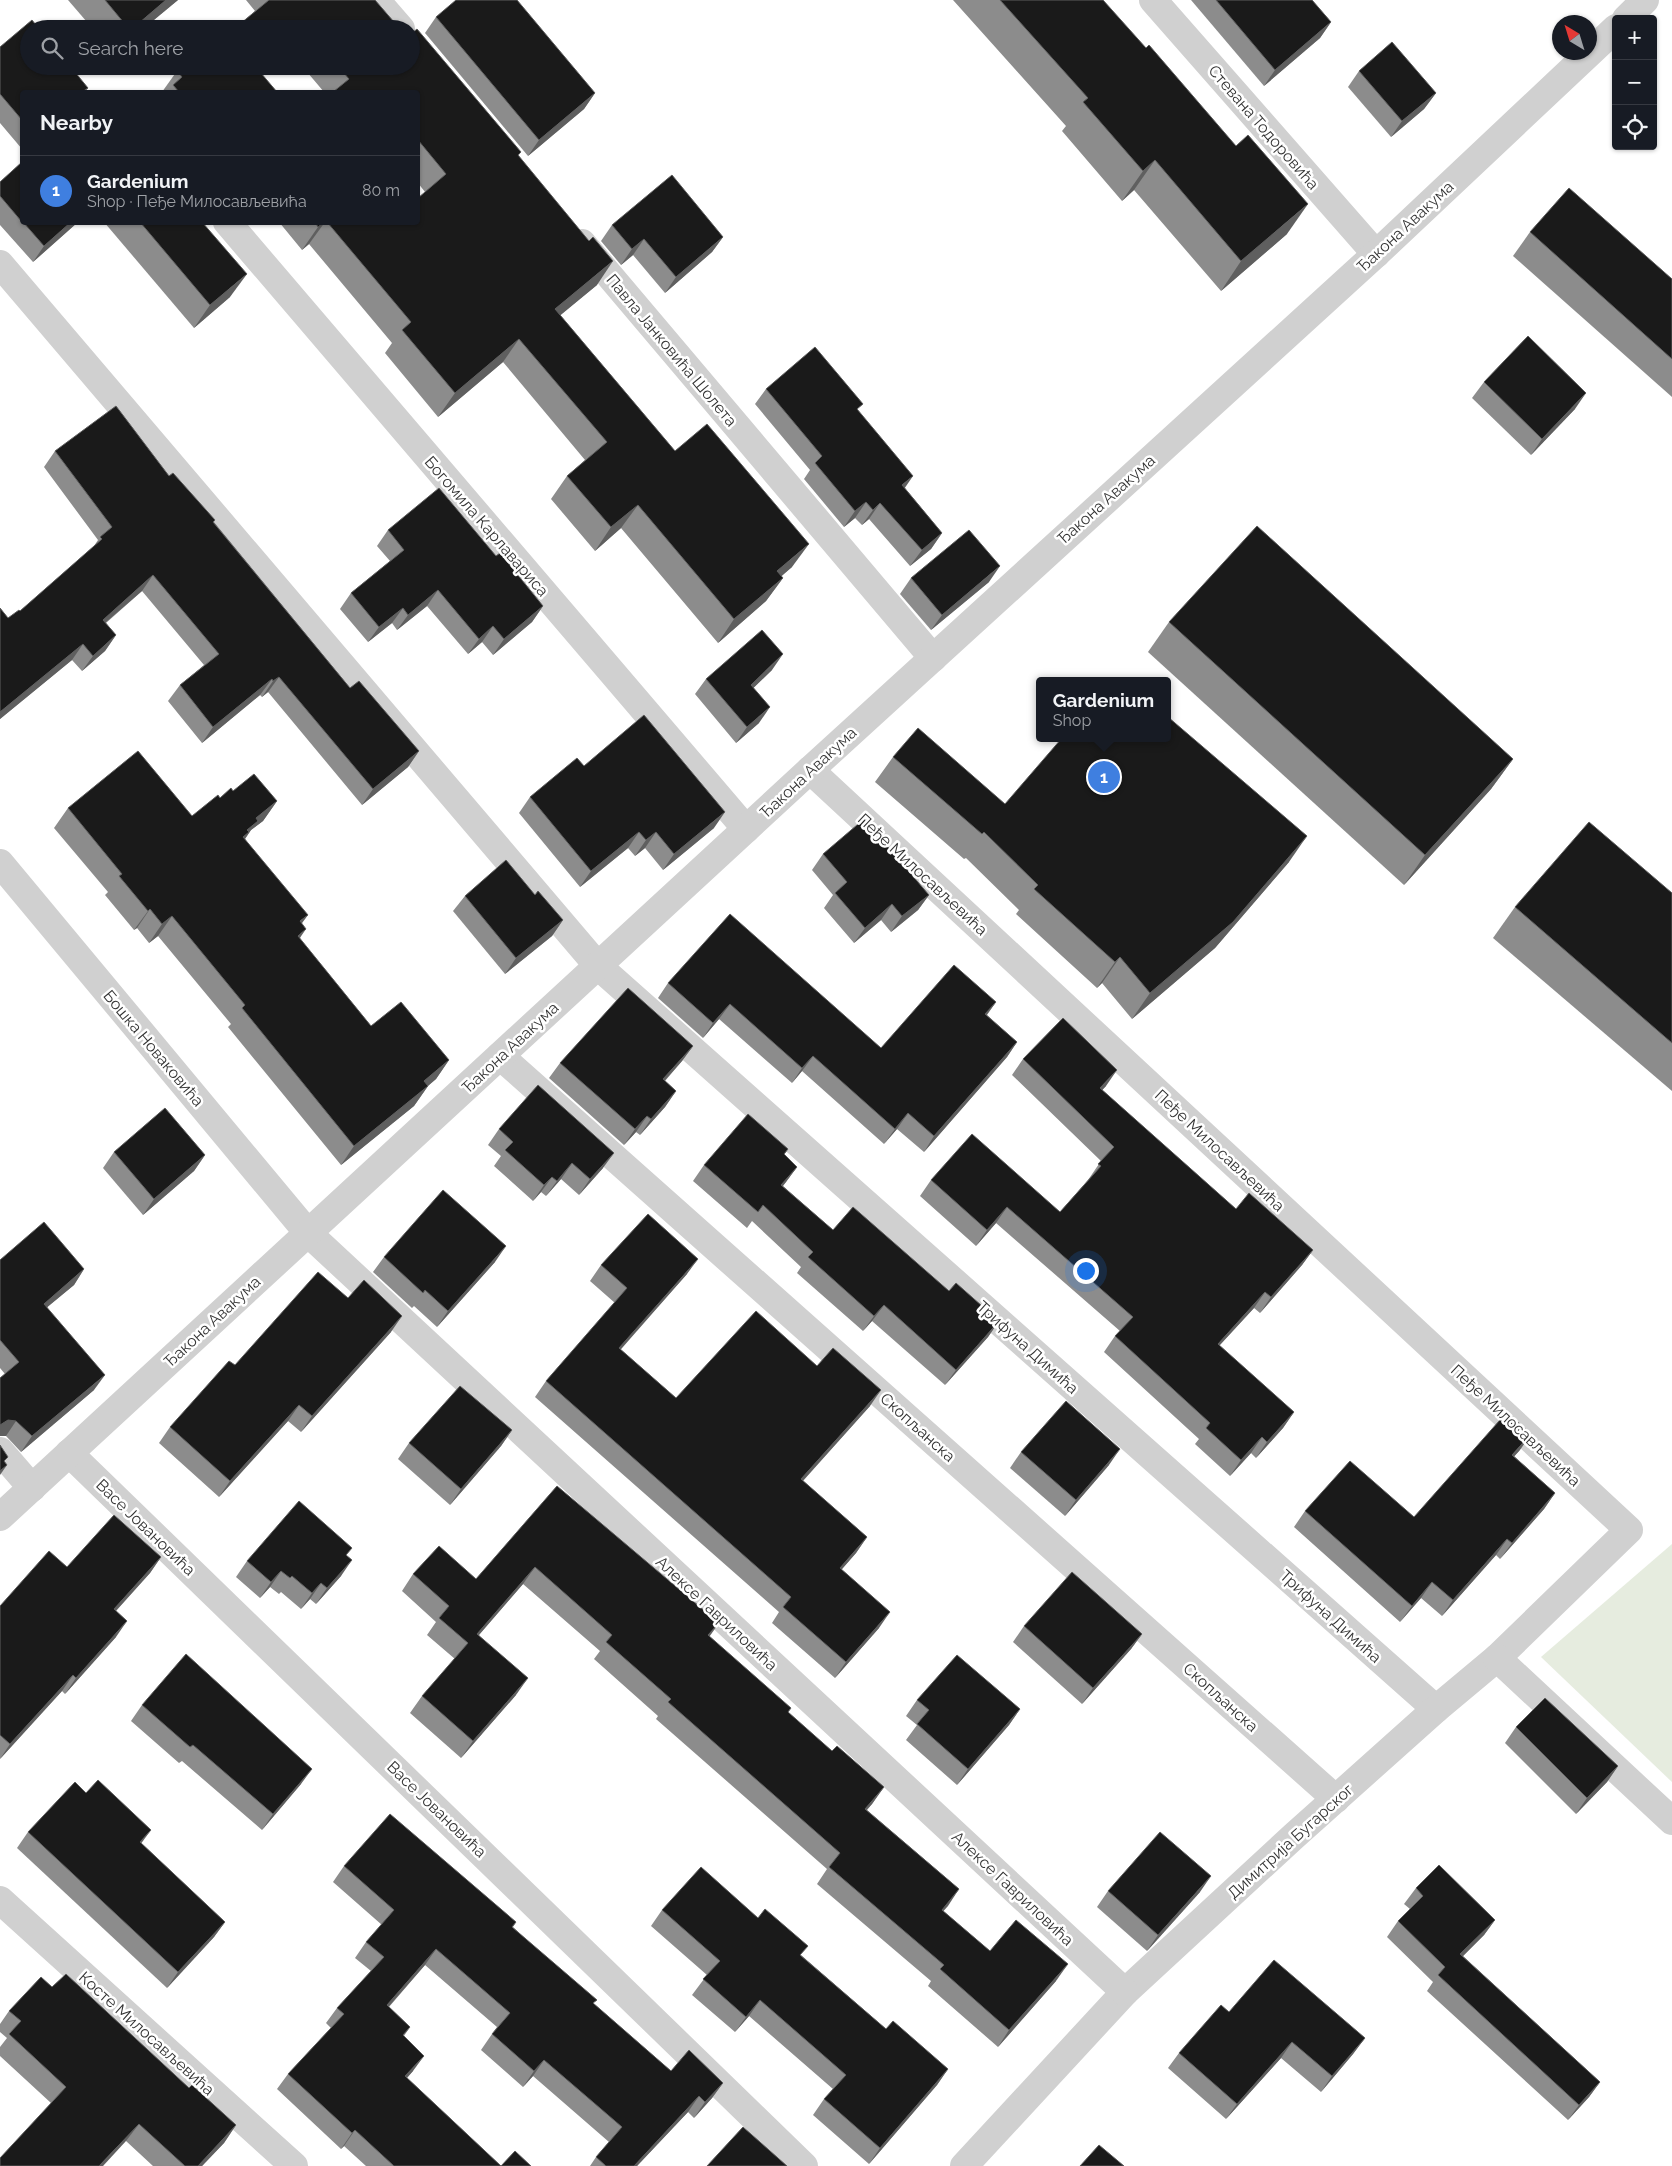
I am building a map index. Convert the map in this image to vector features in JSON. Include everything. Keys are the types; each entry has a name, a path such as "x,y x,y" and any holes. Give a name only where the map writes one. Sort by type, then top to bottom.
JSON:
{"street":[{"path":"376,0 393,20"},
{"name":"Стевана Тодоровића","path":"1153,0 1376,254"},
{"name":"Ђакона Авакума","path":"0,1517 932,658 1376,254 1612,32"},
{"name":"Павла Јанковића Шолета","path":"566,224 932,658"},
{"name":"Богомила Карлавариса","path":"230,225 746,829"},
{"name":"Трифуна Димића","path":"0,264 598,966 1436,1709"},
{"name":"Пеђе Милосављевића","path":"810,770 1629,1530"},
{"name":"Бошка Новаковића","path":"0,863 308,1233"},
{"name":"Скопљанска","path":"500,1056 1336,1799"},
{"name":"Алексе Гавриловића","path":"308,1233 1125,1992"},
{"path":"0,1451 32,1488"},
{"name":"Васе Јовановића","path":"69,1453 804,2166"},
{"name":"Димитрија Бугарског","path":"964,2166 1125,1992 1436,1709 1497,1658 1629,1530"},
{"path":"1497,1658 1672,1821"},
{"name":"Косте Милосављевића","path":"0,1900 294,2166"}],"shaded area":[{"path":"1672,1544 1672,1782 1541,1657"}],"building":[{"path":"105,0 166,0 143,20 122,20"},
{"path":"269,0 375,0 392,20 245,20"},
{"path":"456,0 517,0 595,93 539,140 436,17"},
{"path":"1000,0 1103,0 1146,48 1149,45 1236,146 1248,135 1308,204 1241,261 1155,160 1143,171 1083,102 1088,98"},
{"path":"1216,0 1312,0 1331,22 1275,70"},
{"path":"20,30 20,75 77,75 88,88 85,90 20,90 20,118 0,94 0,47"},
{"path":"420,33 521,152 518,155 589,241 593,237 613,261 555,309 675,451 707,424 809,544 777,571 783,578 734,619 638,505 611,527 567,476 607,442 519,339 455,393 402,330 411,322 330,225 420,225 420,196 446,174 420,142 420,90 335,90 349,79 346,75 420,75"},
{"path":"1392,42 1436,93 1402,121 1359,71"},
{"path":"180,75 263,75 275,90 177,90 173,85 182,77"},
{"path":"20,164 20,220 0,196 0,182"},
{"path":"672,175 723,237 676,277 644,239 632,249 612,225"},
{"path":"1569,188 1672,279 1672,359 1530,232"},
{"path":"26,225 68,225 44,246"},
{"path":"143,225 205,225 247,274 210,305"},
{"path":"1528,336 1586,393 1542,439 1484,382"},
{"path":"815,347 863,404 857,409 913,476 902,485 942,533 922,550 880,503 873,510 866,502 855,511 815,463 822,456 766,389"},
{"path":"116,406 169,476 173,473 215,520 213,522 350,688 359,681 419,751 373,789 279,677 273,681 272,679 213,727 180,685 219,654 153,575 103,620 116,635 93,656 83,644 0,712 0,608 8,618 20,611 102,539 100,537 112,527 55,451"},
{"path":"439,488 496,556 500,553 543,606 504,639 493,626 479,639 438,590 408,615 403,608 379,627 351,593 404,550 388,530"},
{"path":"1257,526 1513,759 1425,855 1169,622"},
{"path":"969,530 1000,566 942,615 911,578"},
{"path":"762,630 783,654 751,685 770,707 747,727 706,679"},
{"path":"644,715 725,812 674,854 656,832 646,840 639,832 591,871 530,797 577,758 584,766"},
{"path":"1171,720 1307,836 1233,922 1150,993 1120,957 1115,962 1034,889 1038,885 984,832 982,834 893,757 918,728 1005,804 1059,742 1171,742"},
{"path":"138,751 192,816 218,795 220,798 231,788 233,791 254,774 277,801 256,818 258,821 247,830 249,832 243,837 308,915 300,921 306,929 298,936 371,1026 401,1002 449,1060 424,1081 428,1086 354,1146 242,1008 245,1005 172,916 162,924 150,909 148,911 119,876 122,874 68,808"},
{"path":"864,819 929,895 902,916 892,904 865,928 835,893 847,882 823,854"},
{"path":"1589,822 1672,893 1672,1043 1515,907"},
{"path":"506,860 535,895 538,891 563,920 516,958 465,896"},
{"path":"730,914 881,1048 954,965 996,1002 985,1014 1017,1042 934,1136 908,1113 895,1129 813,1056 802,1068 730,1004 713,1023 668,983"},
{"path":"628,988 693,1046 663,1079 676,1091 651,1119 647,1116 635,1129 560,1063"},
{"path":"1063,1018 1117,1070 1100,1088 1236,1209 1249,1193 1313,1250 1271,1297 1265,1292 1218,1344 1294,1412 1267,1442 1262,1437 1241,1460 1206,1428 1210,1423 1115,1336 1133,1317 1007,1207 987,1230 931,1180 972,1134 1060,1212 1101,1166 1098,1164 1114,1147 1023,1059"},
{"path":"538,1085 614,1153 590,1179 572,1163 557,1181 552,1177 544,1185 505,1150 513,1142 499,1129"},
{"path":"165,1108 205,1155 154,1199 114,1152"},
{"path":"748,1114 788,1149 784,1154 797,1167 781,1185 833,1230 853,1207 949,1291 956,1283 999,1321 956,1370 884,1305 874,1316 808,1257 813,1252 763,1205 758,1212 704,1165"},
{"path":"443,1190 506,1246 448,1311 425,1290 423,1293 384,1257"},
{"path":"648,1214 698,1259 619,1348 676,1398 756,1311 817,1366 833,1348 881,1390 801,1479 867,1537 840,1568 890,1612 846,1662 783,1607 791,1597 546,1381 627,1288 601,1265"},
{"path":"44,1222 84,1269 44,1304 105,1375 32,1436 16,1421 8,1420 0,1425 0,1378 19,1362 0,1340 0,1260"},
{"path":"318,1272 348,1298 364,1280 402,1316 312,1416 299,1405 230,1481 170,1427 229,1361 235,1365"},
{"path":"460,1386 512,1430 461,1489 409,1443"},
{"path":"1066,1401 1120,1449 1076,1500 1021,1452"},
{"path":"1507,1412 1531,1434 1512,1455 1555,1493 1512,1543 1507,1539 1453,1600 1432,1582 1412,1606 1305,1511 1350,1461 1414,1517"},
{"path":"0,1445 8,1457 4,1461 7,1465 0,1471"},
{"path":"557,1486 719,1623 708,1635 791,1708 788,1712 832,1751 837,1746 884,1787 865,1809 959,1889 942,1910 990,1951 1016,1920 1068,1964 1009,2030 940,1969 944,1965 829,1867 840,1853 668,1702 671,1699 606,1642 612,1635 535,1567 477,1634 528,1678 473,1741 422,1696 468,1643 439,1618 449,1606 413,1574 439,1546 476,1579"},
{"path":"299,1501 352,1548 346,1555 352,1560 327,1588 321,1583 312,1593 292,1576 290,1578 281,1571 271,1582 247,1561"},
{"path":"114,1515 161,1557 114,1609 127,1621 76,1678 73,1675 10,1744 0,1735 0,1606 49,1551 67,1567"},
{"path":"1072,1572 1142,1634 1093,1688 1024,1626"},
{"path":"186,1654 312,1769 273,1814 193,1745 190,1747 142,1705"},
{"path":"957,1655 1020,1709 968,1769 917,1724 929,1710 917,1700"},
{"path":"1545,1698 1618,1766 1587,1798 1516,1727"},
{"path":"98,1780 151,1830 140,1842 225,1922 178,1972 28,1832 75,1782 86,1793"},
{"path":"390,1814 516,1922 512,1927 597,2000 593,2003 671,2071 689,2050 723,2083 705,2102 699,2096 634,2166 606,2166 596,2157 622,2127 544,2060 534,2071 492,2034 510,2013 436,1949 387,2005 410,2027 403,2035 424,2056 405,2076 501,2166 394,2166 355,2130 352,2133 288,2074 344,2014 337,2008 384,1957 366,1942 394,1910 344,1866"},
{"path":"1160,1832 1211,1876 1158,1935 1108,1891"},
{"path":"1439,1865 1495,1920 1460,1954 1600,2082 1579,2105 1438,1975 1445,1967 1398,1921 1423,1896 1416,1888"},
{"path":"701,1867 758,1918 765,1909 808,1946 800,1955 886,2029 893,2021 948,2069 880,2148 824,2099 846,2075 760,2000 746,2017 703,1979 720,1961 662,1910"},
{"path":"1274,1960 1365,2038 1332,2076 1292,2042 1237,2104 1179,2053 1221,2005 1229,2012"},
{"path":"66,1974 189,2088 192,2085 236,2125 198,2166 185,2166 139,2124 99,2166 0,2166 0,2158 66,2087 9,2034 21,2021 9,2011 41,1977 52,1987"},
{"path":"743,2127 787,2166 707,2166"},
{"path":"1099,2145 1124,2166 1080,2166"},
{"path":"515,2151 531,2166 501,2166"}],"place":[{"name":"Gardenium","path":"1104,777"}]}
